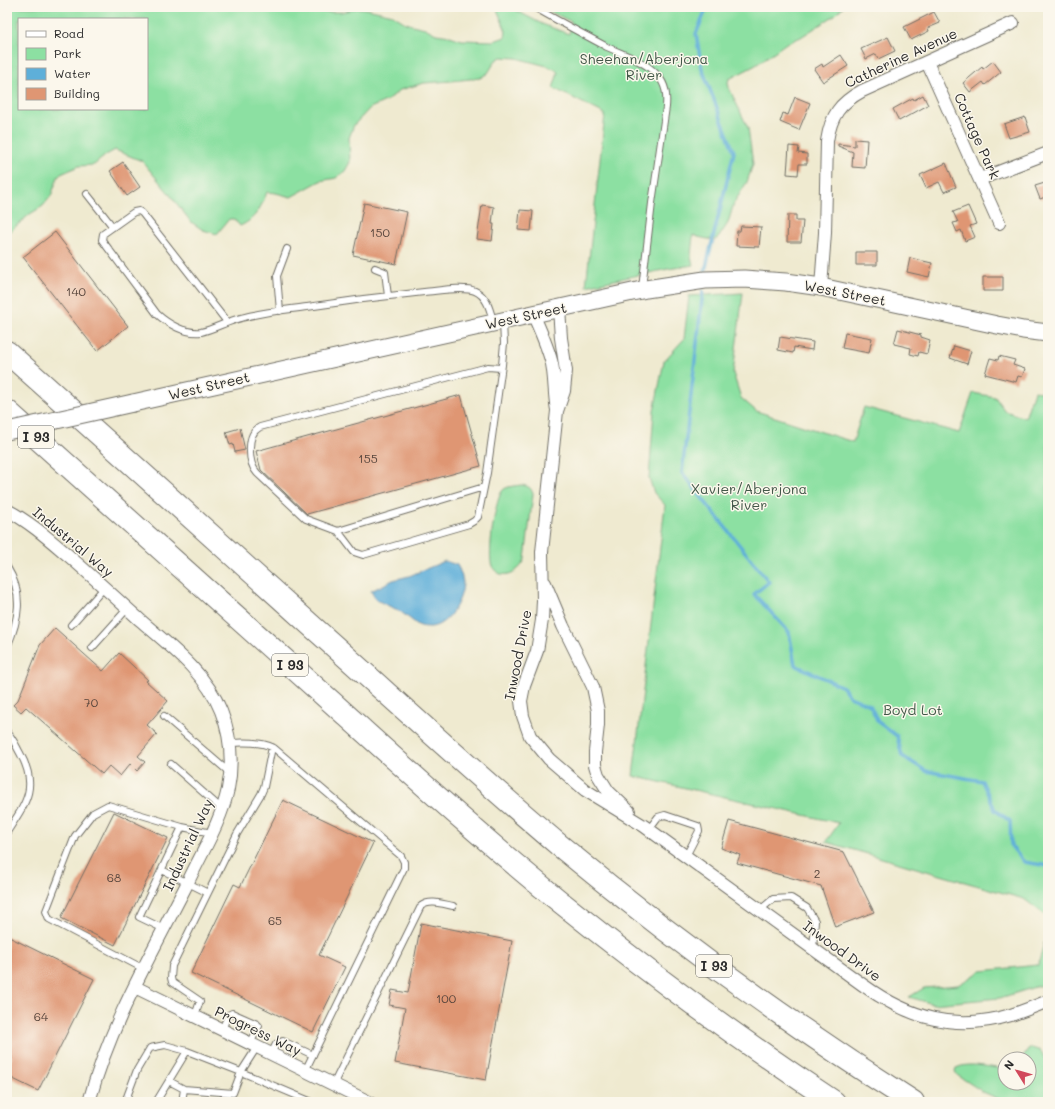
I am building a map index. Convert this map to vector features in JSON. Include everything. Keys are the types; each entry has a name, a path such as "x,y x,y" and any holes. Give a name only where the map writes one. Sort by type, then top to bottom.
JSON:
{"highway":[{"name":"I 93","path":"7,352 471,769 561,847 653,920 747,990 850,1061 913,1102"},
{"name":"I 93","path":"7,411 515,865 611,942 674,990 834,1102"}],"main road":[{"name":"West Street","path":"7,431 642,290 705,280 744,279 786,282 997,325 1048,333"}],"street":[{"name":"Catherine Avenue","path":"821,288 825,233 827,141 834,116 844,103 857,94 1013,23"},
{"name":"Cottage Park","path":"927,62 999,223"},
{"path":"980,179 1048,153"},
{"name":"Inwood Drive","path":"559,308 561,338 566,370 564,391 557,411 542,543 543,600 539,641 522,697 523,716 528,731 536,744 549,759 585,790 646,828 686,856 889,1003 913,1013 937,1020 964,1022 988,1020 1011,1015 1048,1001"},
{"name":"Inwood Drive","path":"533,314 551,362 554,376 554,391 557,411"},
{"name":"Industrial Way","path":"7,510 23,519 43,534 105,587 180,656 208,687 221,711 230,743 230,774 222,809 212,833 135,987 104,1057 89,1102"},
{"name":"Inwood Drive","path":"543,577 563,626 593,687 598,711 595,752 595,764 598,775 608,791 646,828"},
{"name":"Progress Way","path":"135,987 369,1102"}],"lane":[{"path":"534,7 644,65 657,74 664,86 666,94 666,108 652,204 642,290"},
{"path":"87,194 112,227"},
{"path":"227,322 142,213 139,211 134,212 103,234 102,240 157,314 162,319 176,326 192,331 201,332 241,317 388,296 457,289 471,290 478,293 486,300 498,322 504,343 501,368 484,487 478,517 469,524 363,555 354,552 338,531 306,519 256,472 249,448 257,429 488,367 501,368"},
{"path":"280,311 277,276 287,249"},
{"path":"375,268 385,272 388,296"},
{"path":"338,531 484,487"},
{"path":"7,567 15,586 18,602 18,618 14,632 7,647"},
{"path":"71,625 105,587"},
{"path":"92,648 128,608"},
{"path":"164,716 230,774"},
{"path":"7,732 26,763 30,779 29,793 26,800 7,832"},
{"path":"230,743 241,742 272,747 401,856 404,862 404,868 305,1071"},
{"path":"195,1016 200,1001 172,982 172,966 237,834 261,794 272,747"},
{"path":"171,764 222,809"},
{"path":"144,969 49,920 46,911 75,836 93,813 108,805 182,827 212,833"},
{"path":"646,828 658,817 665,815 698,826 699,831 686,856"},
{"path":"164,929 139,918 182,827"},
{"path":"162,870 208,893"},
{"path":"760,910 773,899 791,898 807,908 815,922 813,949"},
{"path":"333,1085 421,906 429,902 454,906"},
{"path":"169,1081 184,1089 233,1093 241,1072 254,1046 258,1026 257,1024 232,1013 228,1015 222,1030"},
{"path":"271,1054 276,1044 283,1041 313,1055"},
{"path":"125,1102 136,1070 150,1048 166,1045 187,1051 241,1072 312,1102"},
{"path":"156,1102 187,1051"},
{"path":"182,1102 184,1089"}],"green space":[{"name":"Sheehan/Aberjona River","path":"7,7 310,7 320,12 342,12 358,8 393,15 404,22 425,28 436,34 462,40 494,41 505,37 506,31 496,7 512,7 542,24 569,34 572,22 542,7 843,7 835,15 801,37 785,44 756,65 729,79 729,88 748,128 753,164 747,182 734,203 728,223 719,237 715,240 693,235 691,256 693,265 586,286 605,114 553,88 558,73 556,70 547,66 516,58 501,57 496,60 488,73 480,78 424,83 400,90 388,100 370,108 354,125 349,138 350,162 345,171 336,178 320,181 291,197 267,192 257,212 250,220 240,226 234,219 229,219 217,234 203,230 191,222 142,161 115,150 94,165 79,166 61,174 58,177 51,196 43,206 30,214 7,234"},
{"name":"Boyd Lot","path":"743,293 733,373 741,398 756,411 853,442 864,407 959,433 973,393 995,397 1005,411 1025,418 1034,391 1048,393 1048,917 1024,899 826,842 839,823 633,776 665,505 654,493 649,478 654,411 664,361 684,339 689,296"},
{"path":"521,485 529,487 533,494 525,559 519,568 514,572 505,575 500,574 492,566 490,551 497,504 503,490 511,486"},
{"path":"1048,929 1048,983 1000,998 933,1004 909,997 924,988 958,985 981,971 1038,965"},
{"path":"1032,1048 1041,1051 1048,1065 1048,1102 1006,1102 983,1092 957,1075 955,1071 956,1068 967,1065 997,1068 997,1091 1037,1091 1037,1051 1027,1051"}],"water":[{"path":"445,561 457,565 463,582 461,596 454,610 444,622 438,625 423,627 418,625 401,612 378,601 371,591 393,580 409,576"}],"building":[{"path":"934,12 940,23 928,28 929,31 911,40 904,27"},
{"path":"888,37 895,51 878,59 876,54 866,59 861,49"},
{"path":"841,55 848,66 823,82 814,69 822,64 823,67"},
{"path":"993,61 1001,72 985,85 983,82 970,92 963,83 982,67 983,69"},
{"path":"923,95 928,105 899,121 893,109 913,98 914,100"},
{"path":"795,97 810,103 799,130 780,122 783,113 788,115"},
{"path":"1025,117 1030,132 1009,138 1004,124"},
{"path":"855,139 867,140 865,168 852,167 853,152 838,146 838,144 855,146"},
{"path":"789,146 799,147 798,153 807,154 807,164 799,164 798,175 787,174"},
{"path":"123,162 140,187 127,196 110,171"},
{"path":"946,163 956,187 944,192 939,182 926,188 920,175"},
{"path":"1048,182 1048,196 1040,199 1035,186"},
{"path":"364,203 407,212 396,264 353,255"},
{"path":"482,205 494,207 492,241 477,239"},
{"path":"968,206 976,224 970,226 975,237 965,241 961,230 957,232 953,223 958,222 953,212"},
{"path":"520,210 533,211 531,231 518,230"},
{"path":"788,215 796,215 796,221 803,221 801,242 787,242"},
{"path":"741,226 761,227 759,247 736,246 737,231 740,231"},
{"path":"55,232 128,326 97,351 23,257"},
{"path":"856,252 877,252 877,265 856,265"},
{"path":"910,258 932,263 929,277 907,272"},
{"path":"983,277 1003,277 1003,291 983,291"},
{"path":"898,329 921,335 921,337 930,340 927,354 919,352 918,356 910,354 911,348 894,344"},
{"path":"845,333 872,338 869,353 842,348"},
{"path":"780,337 813,342 812,350 794,347 793,353 778,350"},
{"path":"954,346 971,351 967,364 950,358"},
{"path":"999,356 1015,360 1013,365 1025,369 1022,377 1018,376 1016,382 985,374 990,358 998,360"},
{"path":"461,395 481,466 307,514 261,470 256,451"},
{"path":"240,428 245,450 235,452 233,444 230,445 226,432"},
{"path":"55,628 103,671 119,653 168,701 147,725 157,734 138,756 145,762 137,771 130,764 120,776 109,766 102,774 26,707 21,712 13,705 18,700 40,645"},
{"path":"283,800 373,843 319,955 345,967 313,1032 191,973 234,884 240,887"},
{"path":"114,812 168,838 115,945 61,918"},
{"path":"729,821 844,852 874,912 835,927 821,886 737,863 740,855 721,848"},
{"path":"421,923 512,941 486,1080 395,1063 405,1008 389,1005 392,990 408,993"},
{"path":"7,936 94,979 38,1091 7,1076 7,1067 12,1057 7,1054"}],"waterway":[{"path":"705,271 734,152 702,69 696,34 707,7"},
{"path":"703,291 682,473 769,582 754,594 789,632 795,665 843,687 850,697 870,705 878,722 897,736 902,756 926,771 982,781 995,810 1010,821 1011,846 1024,862 1048,866"}],"park label":[{"name":"Xavier/Aberjona River","path":"749,498"}]}
